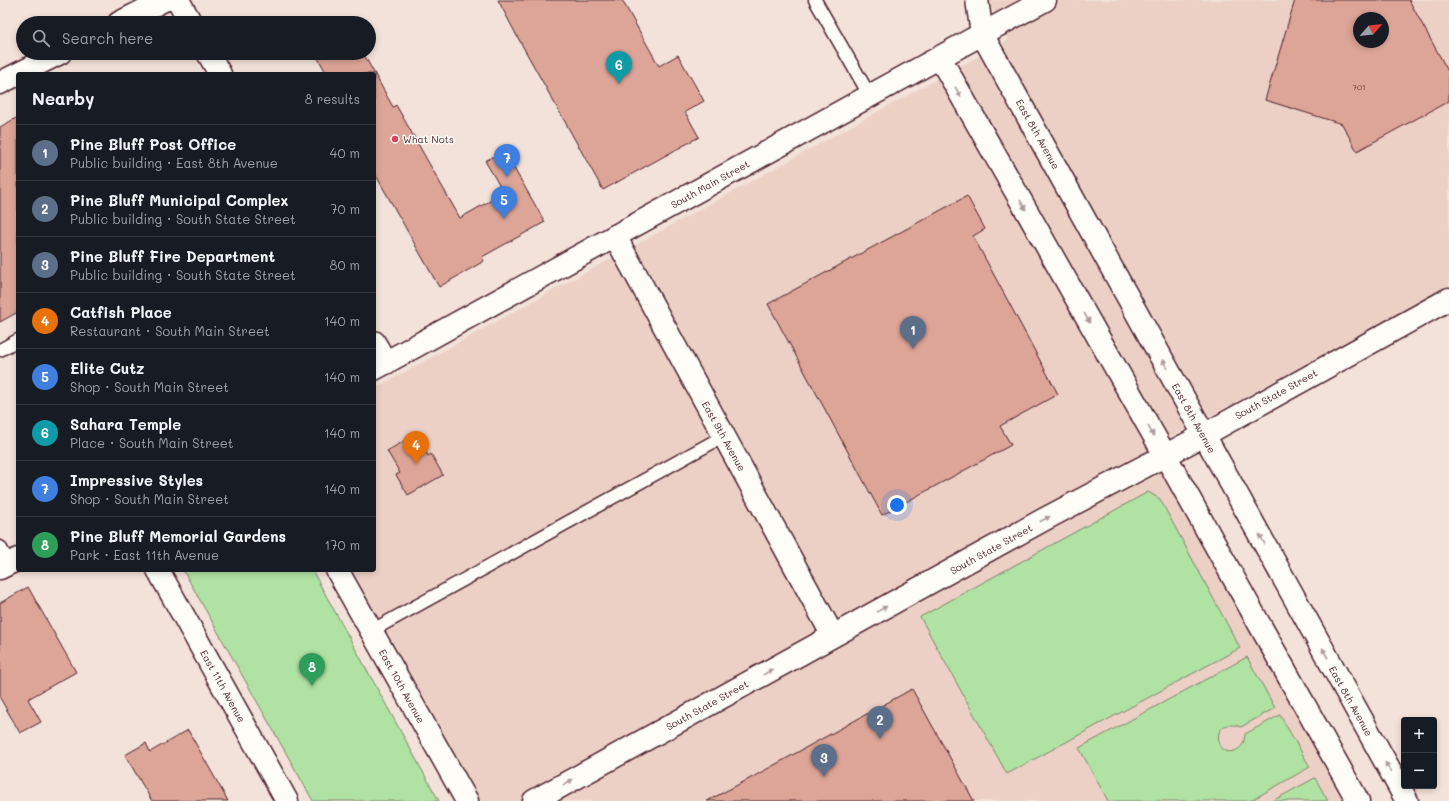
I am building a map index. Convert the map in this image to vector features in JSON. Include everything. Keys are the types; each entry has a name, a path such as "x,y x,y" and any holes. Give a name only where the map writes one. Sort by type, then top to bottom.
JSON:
{"main road":[{"path":"133,16 164,0"},
{"path":"178,0 187,16"},
{"path":"977,0 982,34"},
{"name":"South Main Street","path":"380,366 1045,0"},
{"name":"East 8th Avenue","path":"982,34 1406,801"},
{"path":"940,58 1165,455 1358,801"},
{"path":"28,72 48,60"},
{"path":"212,60 219,72"},
{"path":"0,83 16,77"},
{"name":"East 9th Avenue","path":"615,236 833,636"},
{"name":"South State Street","path":"534,801 833,636 1204,435 1449,299"},
{"path":"376,350 380,366"},
{"name":"East 11th Avenue","path":"159,572 287,801"},
{"name":"East 10th Avenue","path":"339,572 467,801"}],"lane":[{"path":"815,0 870,96"},
{"path":"0,350 16,341"},
{"path":"371,631 724,436"}],"shaded area":[{"path":"987,0 1449,0 1449,286 1151,448 1347,801 476,801 347,572 376,572 376,388 1008,40"}],"green space":[{"path":"1148,492 1160,499 1240,648 1007,774 920,617"},
{"path":"184,572 313,572 439,801 313,801"},
{"path":"1247,657 1275,708 1241,727 1231,725 1224,727 1220,731 1218,737 1219,743 1223,749 1228,751 1237,750 1244,740 1245,734 1280,715 1310,767 1250,801 1108,801 1079,748"},
{"path":"1315,778 1328,801 1272,801"}],"building":[{"path":"498,0 622,0 659,66 678,55 704,101 685,112 699,137 603,190"},
{"path":"1295,0 1409,0 1449,73 1449,101 1357,151 1342,124 1265,100"},
{"name":"What Nots","path":"319,60 367,60 374,72 326,72"},
{"name":"What Nots","path":"376,76 393,107 396,105 460,218 504,193 485,161 504,151 545,222 482,257 484,261 439,287 376,176"},
{"path":"16,118 16,313 0,322 0,127"},
{"path":"967,196 985,229 973,236 1058,394 1000,426 1011,445 882,515 768,304"},
{"path":"416,434 428,456 431,454 443,475 408,495 396,475 400,473 387,451"},
{"path":"28,587 76,672 28,699 41,722 20,733 0,698 0,603"},
{"path":"912,689 974,801 707,801 749,779"},
{"path":"188,730 228,801 152,801 125,755 146,743 150,752"}],"place":[{"name":"Sahara Temple","path":"619,84"},
{"name":"What Nots","path":"395,139"},
{"name":"Impressive Styles","path":"507,177"},
{"name":"Elite Cutz","path":"504,219"},
{"name":"Pine Bluff Post Office","path":"913,349"},
{"name":"Catfish Place","path":"416,464"},
{"name":"Pine Bluff Memorial Gardens","path":"312,686"},
{"name":"Pine Bluff Municipal Complex","path":"880,739"},
{"name":"Pine Bluff Fire Department","path":"824,777"}]}
